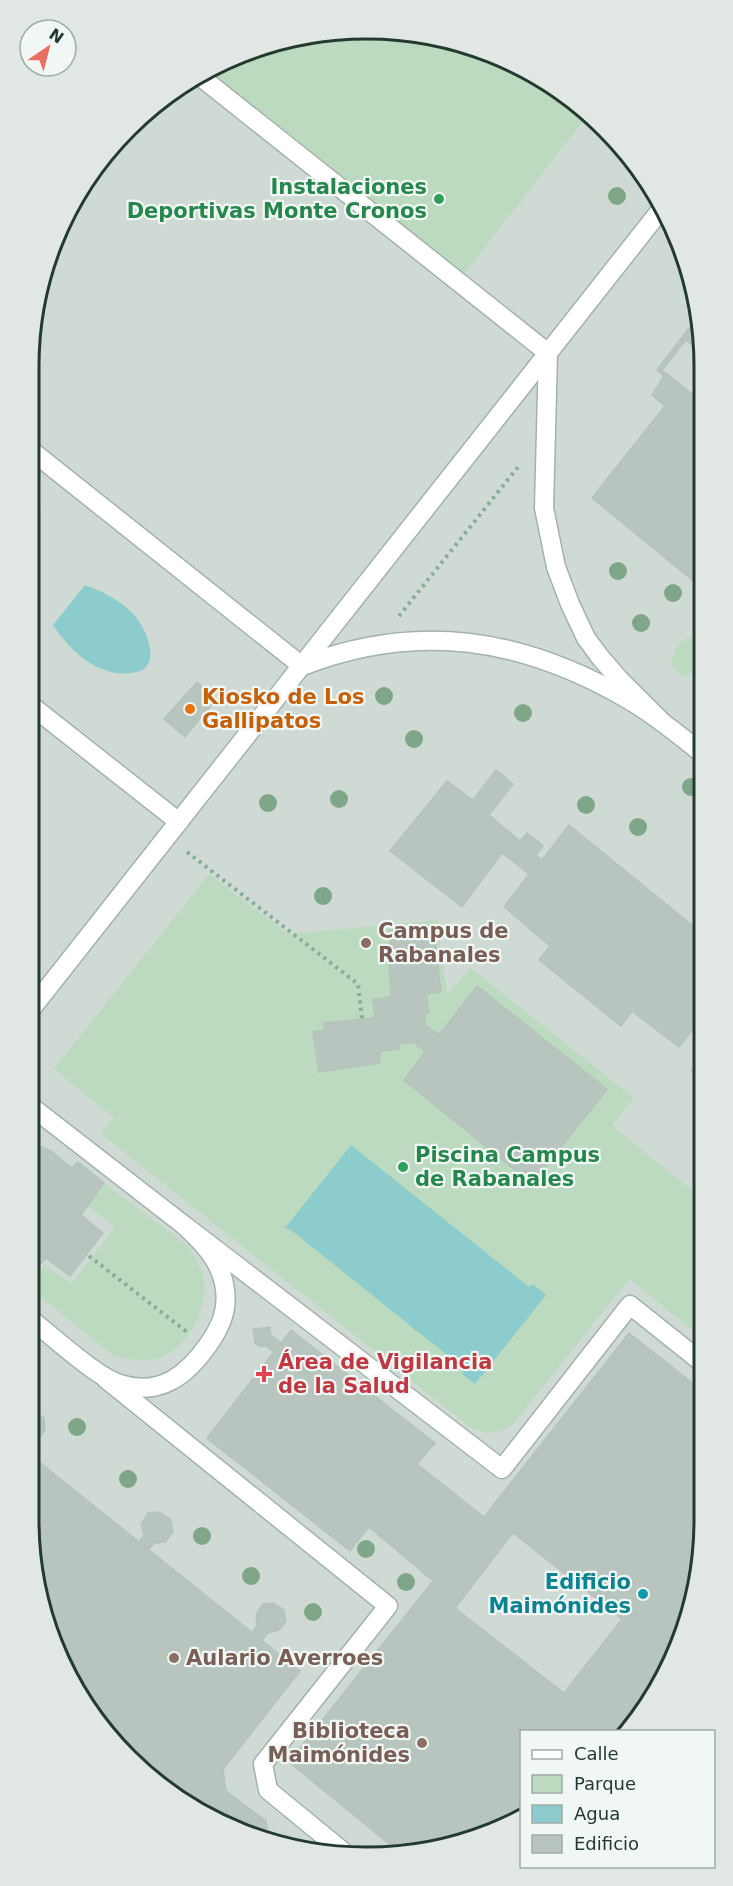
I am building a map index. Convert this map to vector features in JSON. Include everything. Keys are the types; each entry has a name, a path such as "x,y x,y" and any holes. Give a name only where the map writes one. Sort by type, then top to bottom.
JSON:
{"street":[{"path":"206,81 548,353"},
{"path":"39,999 656,215"},
{"path":"548,353 544,508 556,567 586,638 613,672 662,722"},
{"path":"39,457 302,666"},
{"path":"302,666 329,656 393,643 446,640 477,643 535,656 561,667 629,700 694,747"},
{"path":"39,713 179,822"},
{"path":"39,1113 502,1469 630,1305 694,1356"},
{"path":"79,1357 119,1384 140,1387 161,1385 179,1377 191,1368 219,1329 225,1308 225,1290 220,1270 206,1246 185,1226"},
{"path":"39,1326 388,1606 263,1764 268,1790 335,1845"}],"path":[{"path":"397,619 522,462"},
{"path":"167,837 358,984 362,1019"},
{"path":"89,1256 206,1348"}],"shaded area":[{"name":"Campus de Rabanales","path":"388,40 451,50 472,56 511,73 566,107 613,151 650,203 677,261 691,324 694,366 694,1519 691,1562 683,1604 669,1645 650,1683 620,1726 520,1730 520,1735 443,1838 409,1844 366,1847 303,1841 261,1830 222,1813 185,1792 151,1766 120,1735 94,1701 64,1645 50,1604 42,1562 39,1519 39,366 45,303 56,261 83,203 120,151 151,120 185,94 241,64 282,50 324,42"}],"green space":[{"name":"Instalaciones Deportivas Monte Cronos","path":"366,39 409,42 451,50 492,64 548,94 582,120 458,282 209,80 261,56 303,45"},
{"path":"694,636 694,668 687,676 681,675 671,665 673,655 681,642"},
{"name":"Piscina Campus de Rabanales","path":"209,874 288,934 437,920 447,994 471,968 634,1098 612,1126 694,1192 694,1331 629,1279 514,1423 498,1432 482,1432 470,1427 101,1134 114,1118 54,1069"},
{"path":"105,1184 189,1248 203,1277 204,1295 195,1324 184,1340 170,1353 149,1360 126,1359 112,1355 39,1295 39,1273 44,1266 72,1283 115,1227 88,1206"}],"water":[{"path":"85,585 125,606 140,623 150,651 149,661 143,670 116,673 91,664 70,646 53,625"},
{"path":"351,1145 529,1287 533,1284 546,1295 475,1384 462,1374 465,1369 291,1230 285,1228"}],"building":[{"path":"691,325 693,346 686,340 662,370 694,396 694,581 592,498 665,406 652,395 664,376 657,370"},
{"name":"Kiosko de Los Gallipatos","path":"197,682 216,699 185,737 164,719"},
{"path":"496,770 513,784 489,815 520,841 527,833 535,839 543,846 536,855 542,860 569,825 694,927 694,1028 679,1047 632,1011 621,1026 539,960 550,946 504,907 529,874 502,853 462,907 390,851 447,781 473,800"},
{"path":"433,924 441,992 426,994 429,1013 424,1013 425,1025 439,1035 477,986 607,1089 532,1184 404,1080 425,1052 413,1042 398,1044 400,1049 380,1051 380,1063 319,1072 313,1032 324,1030 324,1023 375,1018 373,1000 391,996 388,945 391,944 390,930"},
{"path":"39,1146 51,1151 72,1168 78,1162 104,1183 81,1215 103,1233 70,1276 46,1258 39,1266"},
{"path":"270,1327 270,1334 281,1343 274,1352 266,1346 260,1347 255,1343 253,1329"},
{"name":"Edificio Maimónides","path":"291,1330 435,1443 417,1464 484,1517 629,1333 694,1384 694,1519 691,1562 683,1604 669,1645 650,1683 617,1730 520,1730 520,1808 511,1813 472,1830 451,1836 391,1846 289,1762 433,1581 369,1527 350,1551 207,1438","holes":["513,1533 622,1619 564,1693 455,1608"]},
{"path":"39,1415 44,1418 45,1430 39,1438"},
{"name":"Aulario Averroes","path":"39,1462 300,1671 223,1769 226,1791 266,1821 267,1832 222,1813 185,1792 135,1751 94,1701 64,1645 45,1583 40,1541"},
{"path":"160,1512 171,1520 173,1532 165,1542 154,1543 149,1549 139,1542 144,1535 141,1524 148,1513"},
{"path":"274,1603 284,1610 286,1621 279,1630 268,1633 262,1640 252,1633 257,1625 256,1615 263,1604"}],"place":[{"name":"Instalaciones Deportivas Monte Cronos","path":"439,199"},
{"name":"Kiosko de Los Gallipatos","path":"190,709"},
{"name":"Campus de Rabanales","path":"366,943"},
{"name":"Piscina Campus de Rabanales","path":"403,1167"},
{"name":"Área de Vigilancia de la Salud","path":"264,1374"},
{"name":"Edificio Maimónides","path":"643,1594"},
{"name":"Aulario Averroes","path":"174,1658"},
{"name":"Biblioteca Maimónides","path":"422,1743"}]}
